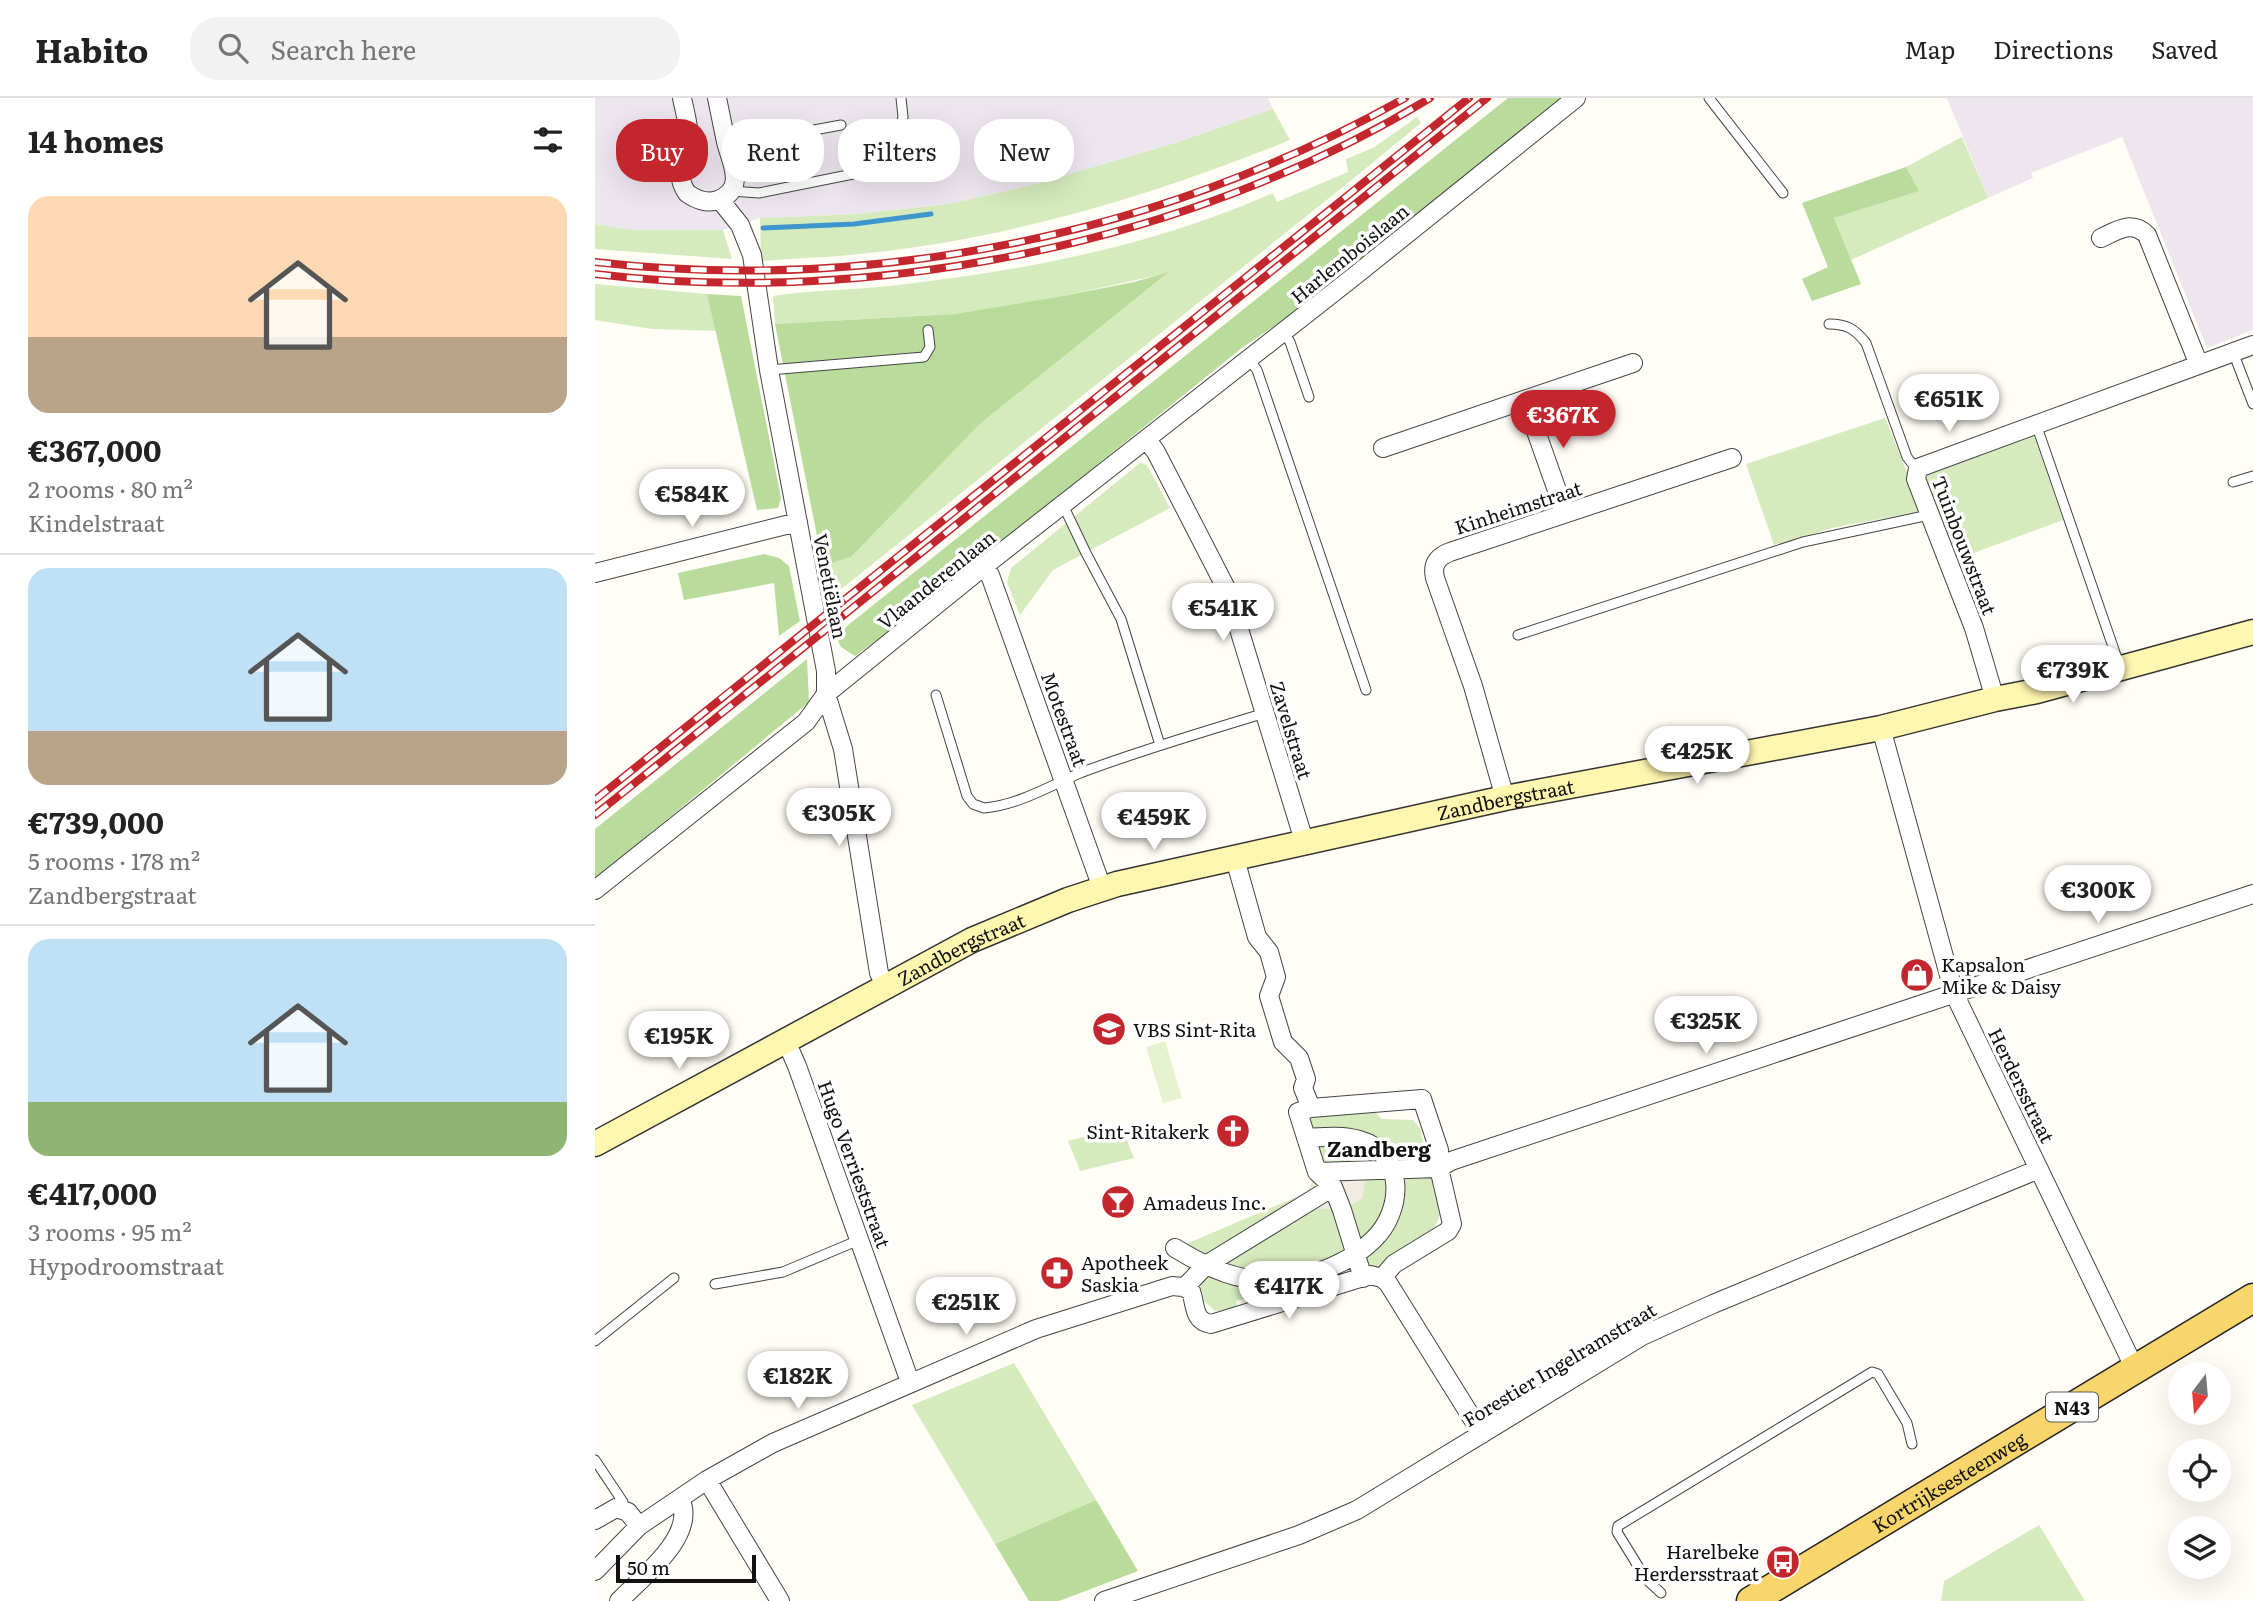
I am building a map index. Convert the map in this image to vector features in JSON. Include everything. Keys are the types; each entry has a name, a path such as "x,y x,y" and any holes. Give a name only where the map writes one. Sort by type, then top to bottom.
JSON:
{"main road":[{"name":"Kortrijksesteenweg","path":"1751,1601 2253,1298"}],"street":[{"path":"682,98 689,148 680,173 682,187 687,193 706,202 725,195 734,182"},
{"path":"717,98 722,122"},
{"name":"Harlemboislaan","path":"1147,440 1576,98"},
{"name":"Venetiëlaan","path":"725,195 752,255 769,370 826,671 826,694 843,749 879,974 886,986"},
{"path":"2101,238 2129,226 2139,228 2147,235 2199,365"},
{"name":"Tuinbouwstraat","path":"1995,699 1974,628 1916,480 1917,470 1922,465 2253,345"},
{"path":"1383,448 1633,363"},
{"path":"1525,400 1565,513"},
{"name":"Vlaanderenlaan","path":"595,890 806,722 826,694 983,567 1147,440"},
{"name":"Zavelstraat","path":"1147,440 1156,452 1227,590 1305,844"},
{"name":"Kinheimstraat","path":"1505,798 1473,686 1435,578 1434,566 1438,559 1445,553 1732,458"},
{"path":"595,573 798,522"},
{"name":"Motestraat","path":"983,567 990,575 1103,888"},
{"name":"Zandbergstraat","path":"595,1143 983,935 1103,888 1505,798 1881,728 2037,691 2253,632"},
{"name":"Herdersstraat","path":"1881,728 1954,993 2135,1368"},
{"path":"1235,859 1257,937 1269,952 1276,976 1269,996 1283,1042 1299,1058 1306,1079 1303,1088 1311,1108"},
{"path":"1317,1172 1439,1168 2253,894"},
{"name":"Hugo Verrieststraat","path":"786,1041 910,1382"},
{"path":"1363,1278 1342,1210 1333,1187 1317,1172 1299,1112 1311,1108 1422,1099 1439,1150 1439,1168 1452,1224 1448,1231 1394,1264 1381,1278"},
{"path":"1175,1248 1206,1265 1249,1279 1287,1279 1342,1263 1374,1240 1389,1217 1395,1188 1394,1168 1382,1152 1360,1140 1306,1138"},
{"name":"Forestier Ingelramstraat","path":"1104,1601 1268,1546 1357,1510 1642,1336 2039,1169"},
{"path":"1185,1287 1206,1265 1333,1187"},
{"path":"595,1571 639,1526 707,1480 773,1443 1036,1329 1168,1287 1185,1287 1192,1294 1198,1317 1211,1324 1374,1275 1381,1278 1388,1283 1482,1434"},
{"path":"707,1480 780,1601"},
{"path":"619,1601 672,1545 681,1531 684,1517 680,1499"},
{"path":"595,1520 616,1508 628,1512 639,1526"}],"lane":[{"path":"725,195 759,193 856,175 877,166 892,150 903,117 901,98"},
{"path":"1709,98 1783,193"},
{"path":"1829,324 1844,324 1857,331 1866,343 1907,457 1917,470"},
{"path":"769,370 924,357 930,347 928,330"},
{"path":"1283,332 1290,342 1309,397"},
{"path":"2233,352 2253,404"},
{"path":"1248,358 1257,370 1366,690"},
{"path":"2036,424 2120,668"},
{"path":"2233,482 2253,476"},
{"path":"1063,505 1121,619 1160,745"},
{"path":"1518,635 1803,542 1929,515"},
{"path":"936,695 967,796 974,804 984,808 1160,745 1265,713"},
{"path":"715,1284 783,1272 859,1240"},
{"path":"595,1341 674,1278"},
{"path":"1661,1593 1646,1579 1618,1532 1618,1525 1872,1372 1878,1374 1907,1423 1912,1444"},
{"path":"595,1461 623,1502 623,1510"}],"shaded area":[{"path":"595,98 1268,98 1273,109 1175,143 1074,173 1074,119 974,119 974,182 1042,182 948,204 858,214 760,218 723,230 631,230 595,224"},
{"path":"1947,98 2253,98 2253,330 2207,348 2122,137 2031,173 2033,178 1988,198"},
{"path":"1363,1167 1363,1198 1353,1204 1342,1210 1295,1207 1294,1198 1309,1193 1316,1176"}],"green space":[{"path":"1508,98 1570,98 1314,299 1243,347 910,616 855,656 841,647 837,639 847,626"},
{"path":"1273,109 1290,140 1139,195 1036,224 931,245 863,254 761,261 760,218 858,214 948,204 1042,182 1074,182 1074,173 1175,143"},
{"path":"1417,117 1421,123 1354,178 827,599 823,566 851,557 981,423 1168,273 1063,296 954,314 775,324 773,296 890,286 989,273 1133,242 1227,212 1273,193 1277,202 1348,172 1346,159 1373,148"},
{"path":"1962,137 1988,198 1851,260 1834,218 1918,191 1906,167"},
{"path":"1906,167 1919,191 1834,218 1861,284 1812,301 1802,279 1828,267 1802,203"},
{"path":"595,224 631,230 723,230 732,259 595,249"},
{"path":"1169,272 981,423 851,557 823,566 775,324 954,314 1063,296"},
{"path":"595,284 707,294 717,331 652,329 595,320"},
{"path":"707,294 741,296 781,498 778,508 757,510"},
{"path":"1885,418 1923,511 1832,528 1774,545 1746,464"},
{"path":"2032,430 2063,520 1952,561 1921,475"},
{"path":"1140,463 1147,465 1170,508 1053,570 1020,615 1007,582 1011,568"},
{"path":"764,554 779,558 789,566 800,621 779,636 774,583 684,600 678,573"},
{"path":"807,659 809,702 595,879 595,829"},
{"path":"1165,1041 1182,1098 1163,1103 1146,1047"},
{"path":"1295,1110 1374,1111 1382,1119 1413,1120 1420,1128 1440,1215 1434,1229 1401,1249 1383,1269 1356,1270 1318,1283 1316,1276 1236,1301 1238,1309 1215,1311 1204,1301 1199,1279 1188,1270 1179,1247 1308,1192 1315,1176"},
{"path":"1122,1127 1134,1158 1080,1171 1068,1141"},
{"path":"1014,1363 1096,1500 995,1544 912,1405"},
{"path":"1096,1500 1138,1571 1059,1601 1029,1601 995,1544"},
{"path":"2039,1525 2085,1601 1941,1601 1944,1581"}],"waterway":[{"path":"763,228 854,224 931,214"}],"railway":[{"path":"595,262 700,270 805,269 909,260 1013,243 1115,219 1215,186 1312,146 1405,98"},
{"path":"595,274 701,282 809,281 918,271 1027,253 1134,226 1238,191 1337,149 1430,98"},
{"path":"595,800 1469,98"},
{"path":"595,815 1487,98"}],"place":[{"name":"Kapsalon Mike & Daisy","path":"1917,975"},
{"name":"VBS Sint-Rita","path":"1109,1029"},
{"name":"Sint-Ritakerk","path":"1233,1131"},
{"name":"Amadeus Inc.","path":"1118,1202"},
{"name":"Apotheek Saskia","path":"1057,1273"},
{"name":"Harelbeke Herdersstraat","path":"1783,1562"}],"district":[{"name":"Zandberg","path":"1379,1147"}]}
